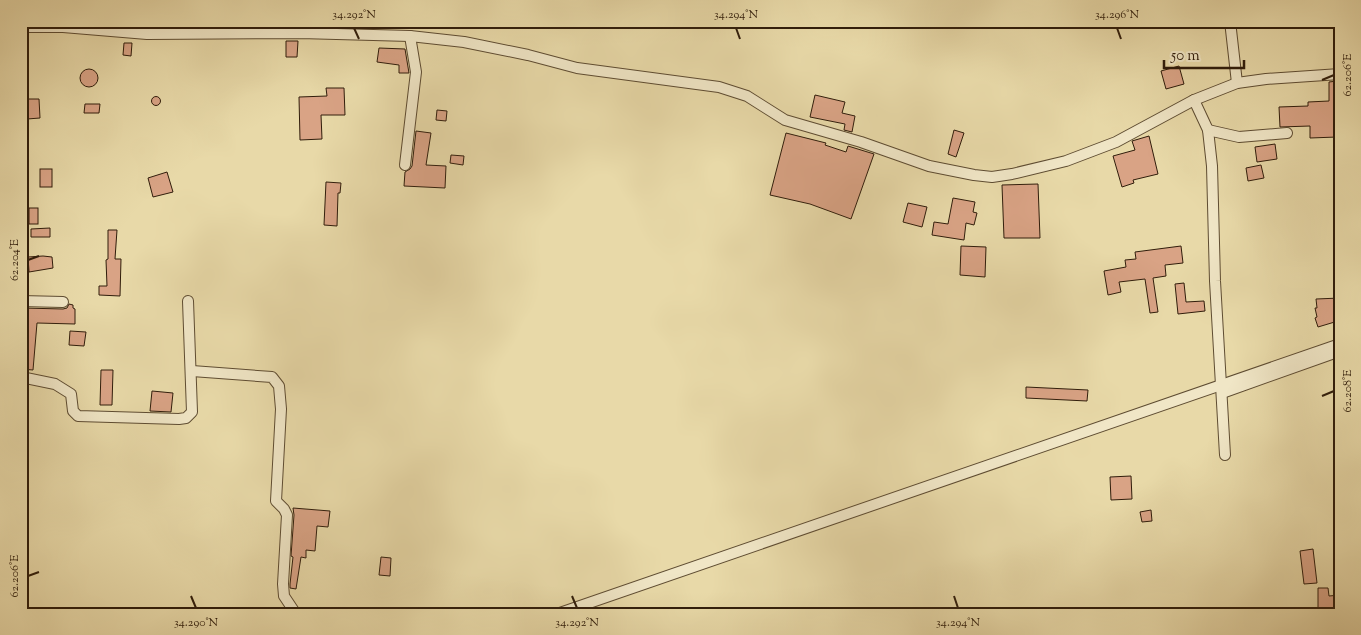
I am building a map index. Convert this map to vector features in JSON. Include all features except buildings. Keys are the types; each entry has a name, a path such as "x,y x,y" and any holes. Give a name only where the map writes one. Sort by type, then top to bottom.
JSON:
{"street":[{"path":"300,33 302,21"},
{"path":"1230,21 1236,83"},
{"path":"21,27 63,27 147,34 300,33 410,36 464,42 528,55 577,68 719,87 747,96 785,120 861,142 929,166 992,177 1012,174 1066,160 1116,142 1194,100 1236,83 1340,74"},
{"path":"405,165 416,72 410,36"},
{"path":"1194,100 1208,130 1212,166 1215,281 1225,455"},
{"path":"1208,130 1239,136 1287,132"},
{"path":"21,301 63,302"},
{"path":"21,377 55,384 71,394 73,411 78,416 186,418 192,412 188,301"},
{"path":"1222,389 1340,344"},
{"path":"557,614 1222,389 1340,351"},
{"path":"192,371 272,377 279,386 281,409 276,501 287,515 284,596 296,614"}]}
